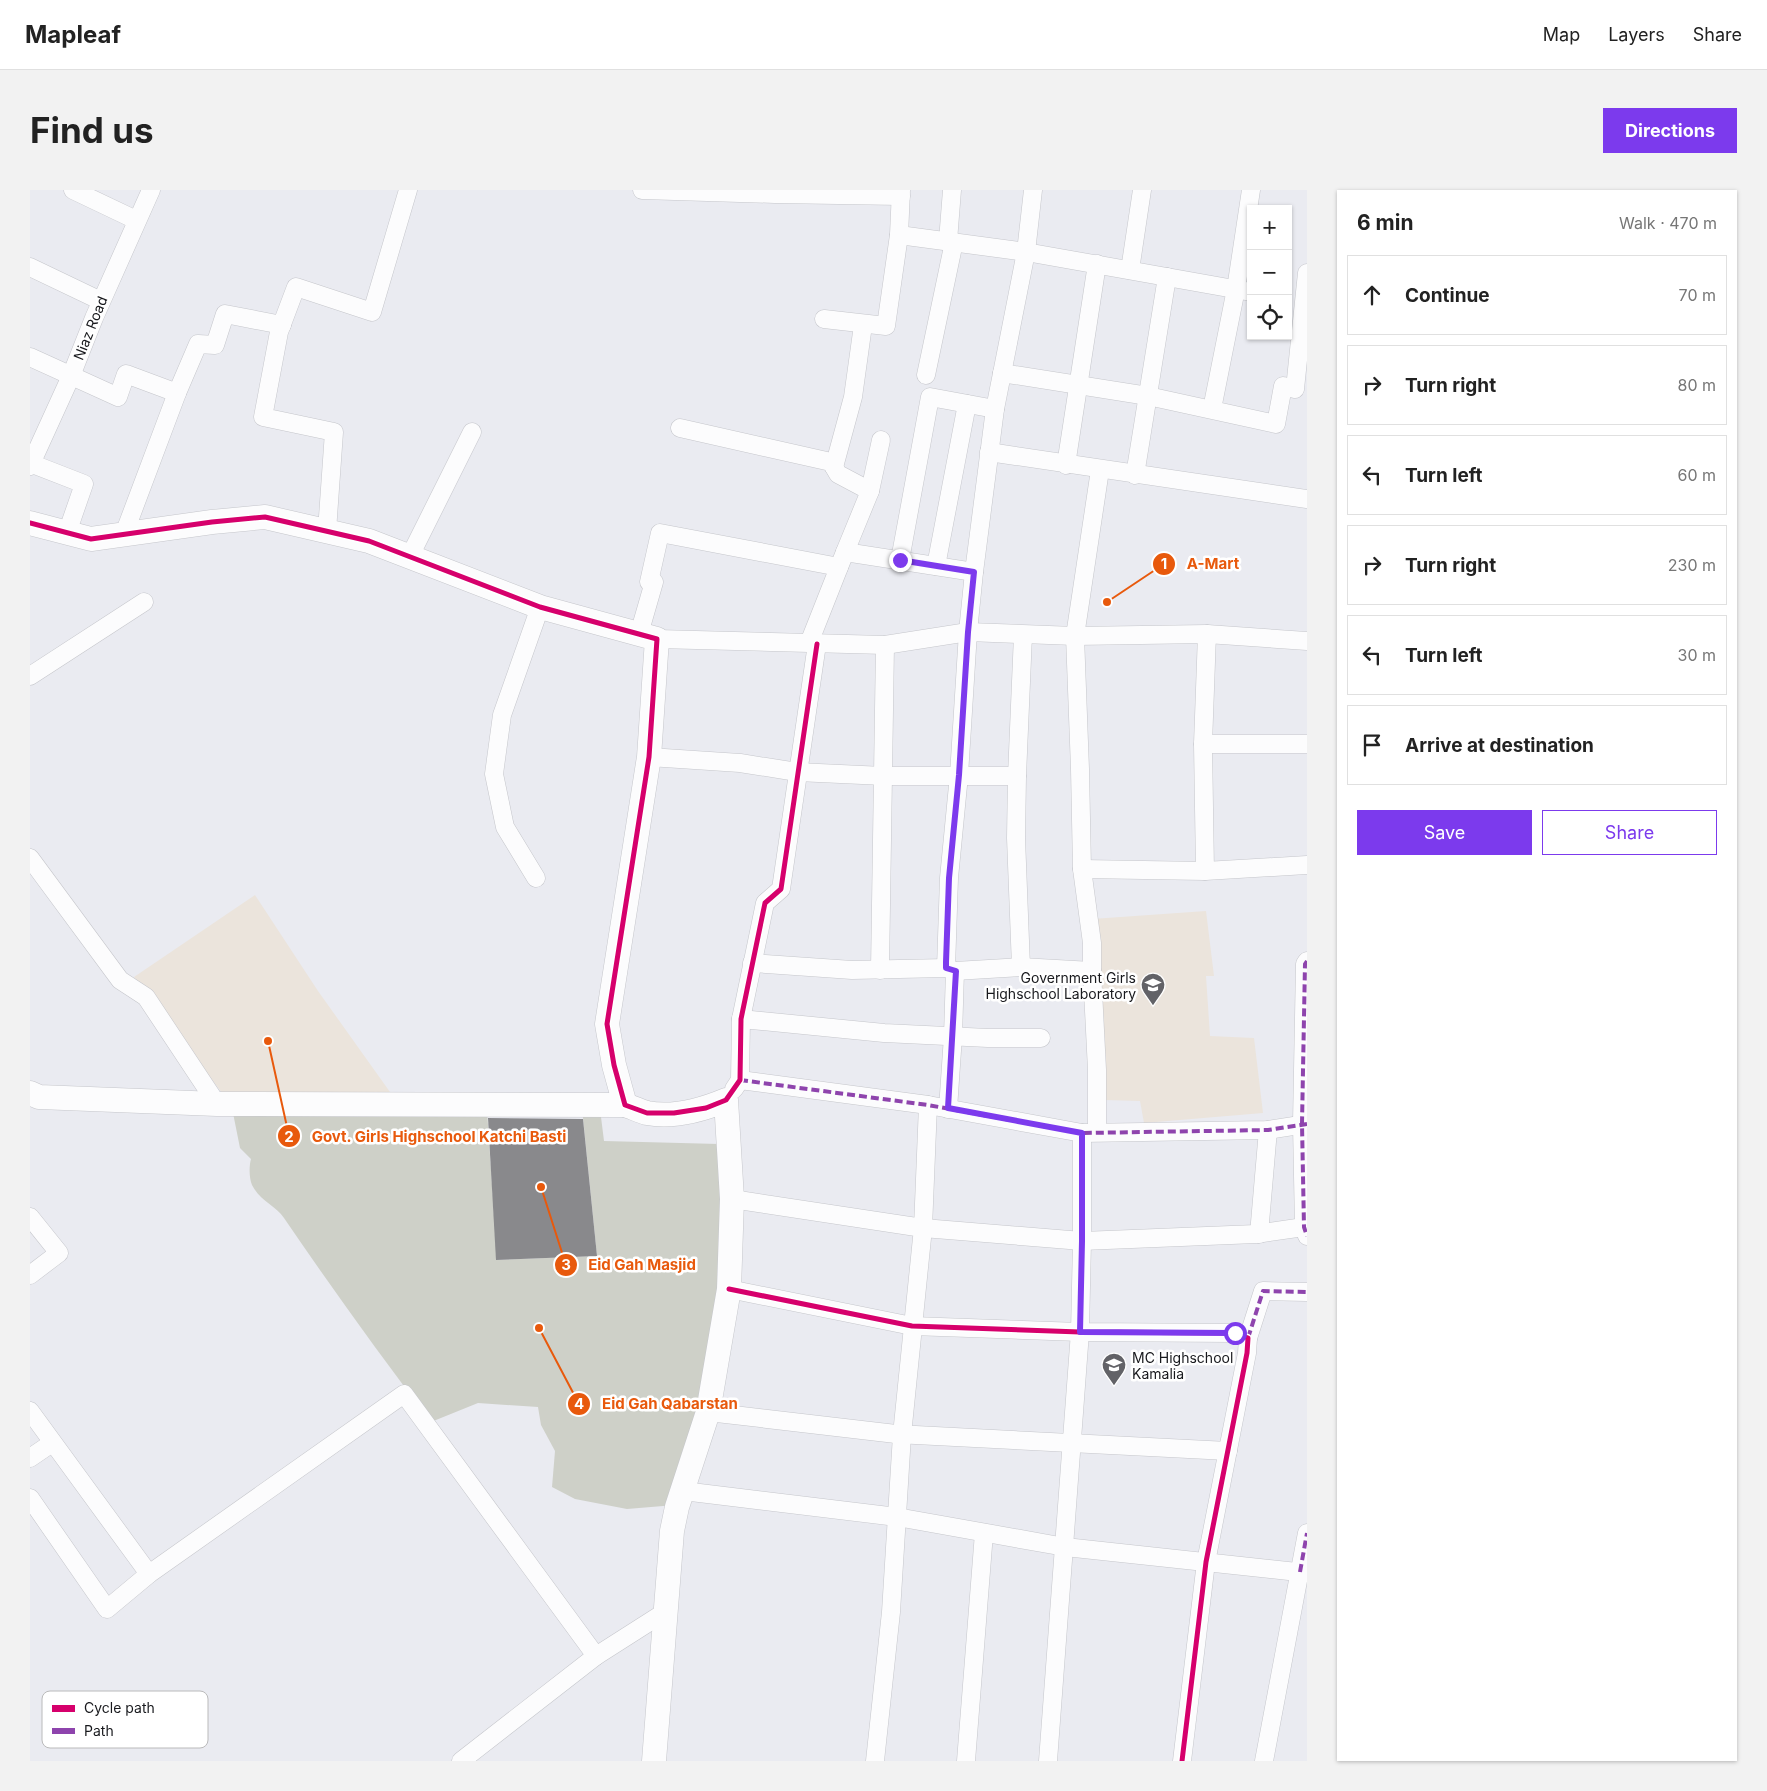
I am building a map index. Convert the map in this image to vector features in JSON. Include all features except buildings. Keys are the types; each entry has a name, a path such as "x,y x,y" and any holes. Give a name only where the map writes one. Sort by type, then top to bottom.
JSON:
{"street":[{"path":"73,190 136,220"},
{"name":"Niaz Road","path":"30,465 71,376 101,301 151,190"},
{"path":"327,531 334,432 263,417 282,325 296,287 372,312 408,190"},
{"path":"642,190 775,194 901,193 899,235 886,326 863,325 824,319"},
{"path":"926,375 951,242 952,190"},
{"path":"948,1108 953,1036 949,878 959,775 968,632 995,409 1026,252 1033,190"},
{"path":"1130,270 1142,190"},
{"path":"1212,409 1243,290 1250,190"},
{"path":"899,235 1026,252 1243,290"},
{"path":"1066,464 1097,264"},
{"path":"30,267 101,301"},
{"path":"1002,373 1148,396 1276,424 1283,386 1295,389 1300,300 1307,273"},
{"path":"1135,475 1167,277"},
{"path":"124,534 177,393 198,344 214,345 225,314 282,325"},
{"path":"834,467 853,397 863,325"},
{"path":"30,358 118,397 126,374 177,393"},
{"path":"900,560 930,397 995,409"},
{"path":"936,566 967,404"},
{"path":"680,428 831,462 838,474 870,491"},
{"path":"410,556 472,432"},
{"path":"33,1095 217,1104 625,1105 647,1113 674,1113 706,1108 726,1100 740,1080 741,1020 765,903 781,889 798,772 813,644 842,560 870,491 882,440"},
{"path":"989,452 1100,470 1307,499"},
{"path":"30,465 84,484 66,532"},
{"path":"1048,1761 1080,1332 1082,1241 1090,1132 1097,1070 1092,943 1082,869 1076,636 1100,470"},
{"path":"30,523 91,539 212,522 265,517 369,541 540,607 648,637 885,645 968,632 1076,636 1207,634 1307,641"},
{"path":"625,1105 614,1065 607,1024 649,757 648,637 654,582 649,582 660,532 842,560 900,560 974,572"},
{"path":"30,676 144,602"},
{"path":"536,878 505,827 494,774 502,715 540,607"},
{"path":"1205,871 1203,744 1207,634"},
{"path":"1021,967 1016,877 1017,776 1023,635"},
{"path":"880,970 885,645"},
{"path":"1203,744 1307,744"},
{"path":"649,757 740,763 798,772 884,776 1017,776"},
{"path":"30,858 120,980 146,997 217,1104"},
{"path":"1082,869 1205,871 1307,865"},
{"path":"732,1199 923,1228 1082,1241 1305,1232 1305,964 1307,961"},
{"path":"752,962 852,970 951,970 1021,967 1092,971"},
{"path":"741,1020 884,1033 1041,1038"},
{"path":"740,1080 928,1105 1090,1132 1268,1130 1305,1124"},
{"path":"654,1761 672,1531 677,1507 708,1412 728,1288 732,1199 726,1100"},
{"path":"875,1761 891,1612 902,1435 923,1228 928,1105"},
{"path":"1259,1234 1268,1130"},
{"path":"30,1217 59,1254 30,1275"},
{"path":"728,1288 912,1326 1080,1332 1235,1333 1248,1338"},
{"path":"1182,1761 1206,1562 1248,1338 1263,1291 1307,1292"},
{"path":"30,1498 107,1609 149,1574 404,1394 596,1656"},
{"path":"30,1412 149,1574"},
{"path":"708,1412 902,1435 1228,1451"},
{"path":"30,1458 52,1443"},
{"path":"683,1491 897,1517 1064,1547 1303,1573"},
{"path":"966,1761 984,1533"},
{"path":"1264,1761 1303,1573 1307,1533"},
{"path":"461,1761 596,1656 665,1612"}],"shaded area":[{"path":"255,895 318,991 390,1092 222,1093 134,977"},
{"name":"Government Girls Highschool Laboratory","path":"1206,911 1214,976 1206,976 1210,1036 1254,1038 1263,1113 1144,1123 1140,1101 1104,1100 1092,919"},
{"path":"582,1108 600,1109 604,1141 719,1144 729,1197 722,1299 675,1505 627,1509 575,1499 552,1487 555,1451 541,1425 538,1407 478,1403 431,1422 356,1321 284,1218 255,1191 250,1179 251,1159 240,1148 233,1113 487,1110 497,1260 597,1256"}],"marked path":[{"path":"1307,961 1305,964 1302,1124 1304,1227 1307,1236"},
{"path":"740,1080 928,1105 1082,1133 1268,1130 1307,1124"},
{"path":"1248,1338 1263,1291 1307,1292"},
{"path":"1300,1572 1307,1533"}],"cycle path":[{"path":"30,523 91,539 212,522 265,517 369,541 540,607 657,639 649,757 607,1024 614,1065 625,1105 647,1113 674,1113 706,1108 726,1100 740,1080 741,1019 765,903 781,889 817,644"},
{"path":"729,1289 912,1326 1080,1332 1235,1333 1248,1338 1247,1353 1206,1562 1182,1761"}],"place":[{"name":"A-Mart","path":"1107,602"},
{"name":"Government Girls Highschool Laboratory","path":"1153,1006"},
{"name":"Govt. Girls Highschool Katchi Basti","path":"268,1041"},
{"name":"Eid Gah Masjid","path":"541,1187"},
{"name":"Eid Gah Qabarstan","path":"539,1328"},
{"name":"MC Highschool Kamalia","path":"1114,1386"}],"route":[{"path":"900,560 974,572 968,632 959,775 949,878 946,968 956,971 948,1108 1082,1133 1080,1332 1235,1333"}]}
